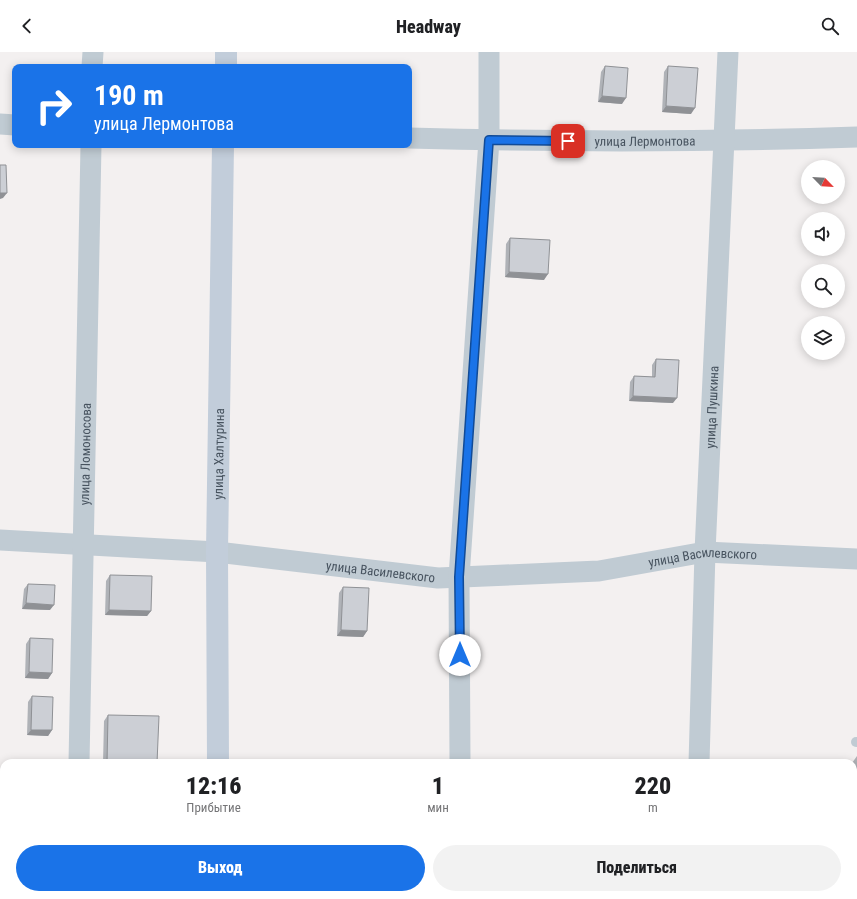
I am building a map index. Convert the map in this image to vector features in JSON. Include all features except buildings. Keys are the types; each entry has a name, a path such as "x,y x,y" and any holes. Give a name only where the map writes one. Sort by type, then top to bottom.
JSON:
{"main road":[{"path":"226,52 226,64"},
{"name":"улица Халтурина","path":"218,759 217,552 223,148"}],"street":[{"path":"92,64 93,52"},
{"path":"460,759 459,577 489,140 490,52"},
{"name":"улица Пушкина","path":"699,759 705,552 728,52"},
{"path":"0,124 12,125"},
{"name":"улица Лермонтова","path":"412,138 489,140 725,141 857,137"},
{"name":"улица Ломоносова","path":"79,759 91,148"},
{"name":"улица Василевского","path":"0,540 217,552 438,578 599,571 705,552 857,559"}],"route":[{"path":"460,655 459,577 489,140 568,141"}]}
